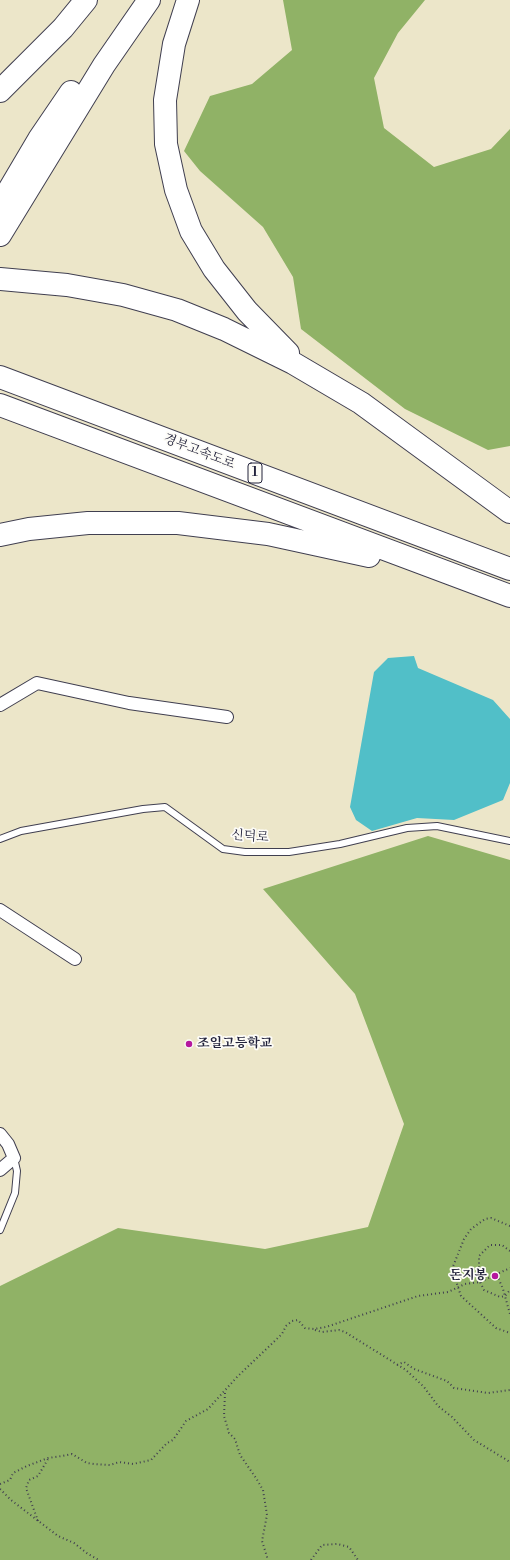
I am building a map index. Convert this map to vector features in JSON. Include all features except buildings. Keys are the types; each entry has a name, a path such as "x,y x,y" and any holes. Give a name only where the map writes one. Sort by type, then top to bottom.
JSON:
{"highway":[{"path":"0,91 63,28 86,0"},
{"path":"0,205 39,139 133,0"},
{"path":"0,236 104,65 149,0"},
{"path":"188,0 174,44 167,80 165,109 166,144 170,167 187,222 197,243 214,270 247,312 296,359 385,420 510,512"},
{"path":"5,280 92,289 123,295 177,310 224,329 268,350 332,385"},
{"name":"경부고속도로","path":"0,377 510,569"},
{"name":"경부고속도로","path":"0,404 501,592"},
{"path":"0,535 29,529 88,523 145,522 204,525 268,534 339,548 501,592"}],"street":[{"path":"0,705 37,683 128,703 227,717"},
{"path":"0,910 75,959"},
{"path":"0,1134 8,1144 14,1158 0,1170"}],"lane":[{"name":"신덕로","path":"0,840 21,831 143,809 166,807 223,849 245,852 289,852 340,844 407,828 437,826 510,840"},
{"path":"0,1230 15,1193 17,1170 14,1158"}],"path":[{"path":"510,1226 491,1218 485,1219 471,1229 464,1238 452,1269 461,1296 501,1331 510,1333"},
{"path":"510,1251 497,1244 490,1246 482,1252 479,1261 480,1282 484,1290 500,1297 505,1296 510,1290"},
{"path":"314,1329 373,1312 418,1296 448,1292 465,1284 480,1282 510,1268"},
{"path":"497,1275 510,1314"},
{"path":"0,1484 10,1480 13,1473 48,1458 72,1454 87,1463 110,1465 119,1462 133,1464 151,1460 167,1443 174,1440 186,1421 208,1409 237,1377 282,1334 286,1326 292,1321 298,1320 305,1328 322,1332 339,1330 345,1332 406,1370 424,1387 438,1406 452,1417 474,1440 510,1462"},
{"path":"397,1365 404,1362 414,1369 447,1381 454,1388 488,1393 510,1390"},
{"path":"225,1392 224,1416 229,1433 235,1439 245,1465 252,1471 263,1490 267,1515 262,1541 268,1560"},
{"path":"38,1522 26,1488 29,1480 38,1476 48,1458"},
{"path":"0,1489 38,1522 58,1536 74,1543 88,1554 99,1560"},
{"path":"312,1560 322,1545 337,1544 349,1548 358,1560"}],"green space":[{"path":"283,0 425,0 398,33 374,78 384,128 434,167 491,149 510,129 510,446 488,450 405,409 301,329 293,277 263,227 200,171 184,151 210,96 252,84 292,50"},
{"path":"428,836 510,860 510,1560 0,1560 0,1286 118,1228 265,1249 368,1227 404,1124 355,994 263,889"}],"water":[{"path":"414,656 418,668 493,700 510,719 510,783 503,800 454,820 417,818 372,831 356,820 350,807 374,672 388,658"}],"place":[{"name":"조일고등학교","path":"189,1044"},
{"name":"돈지봉","path":"495,1276"}]}
